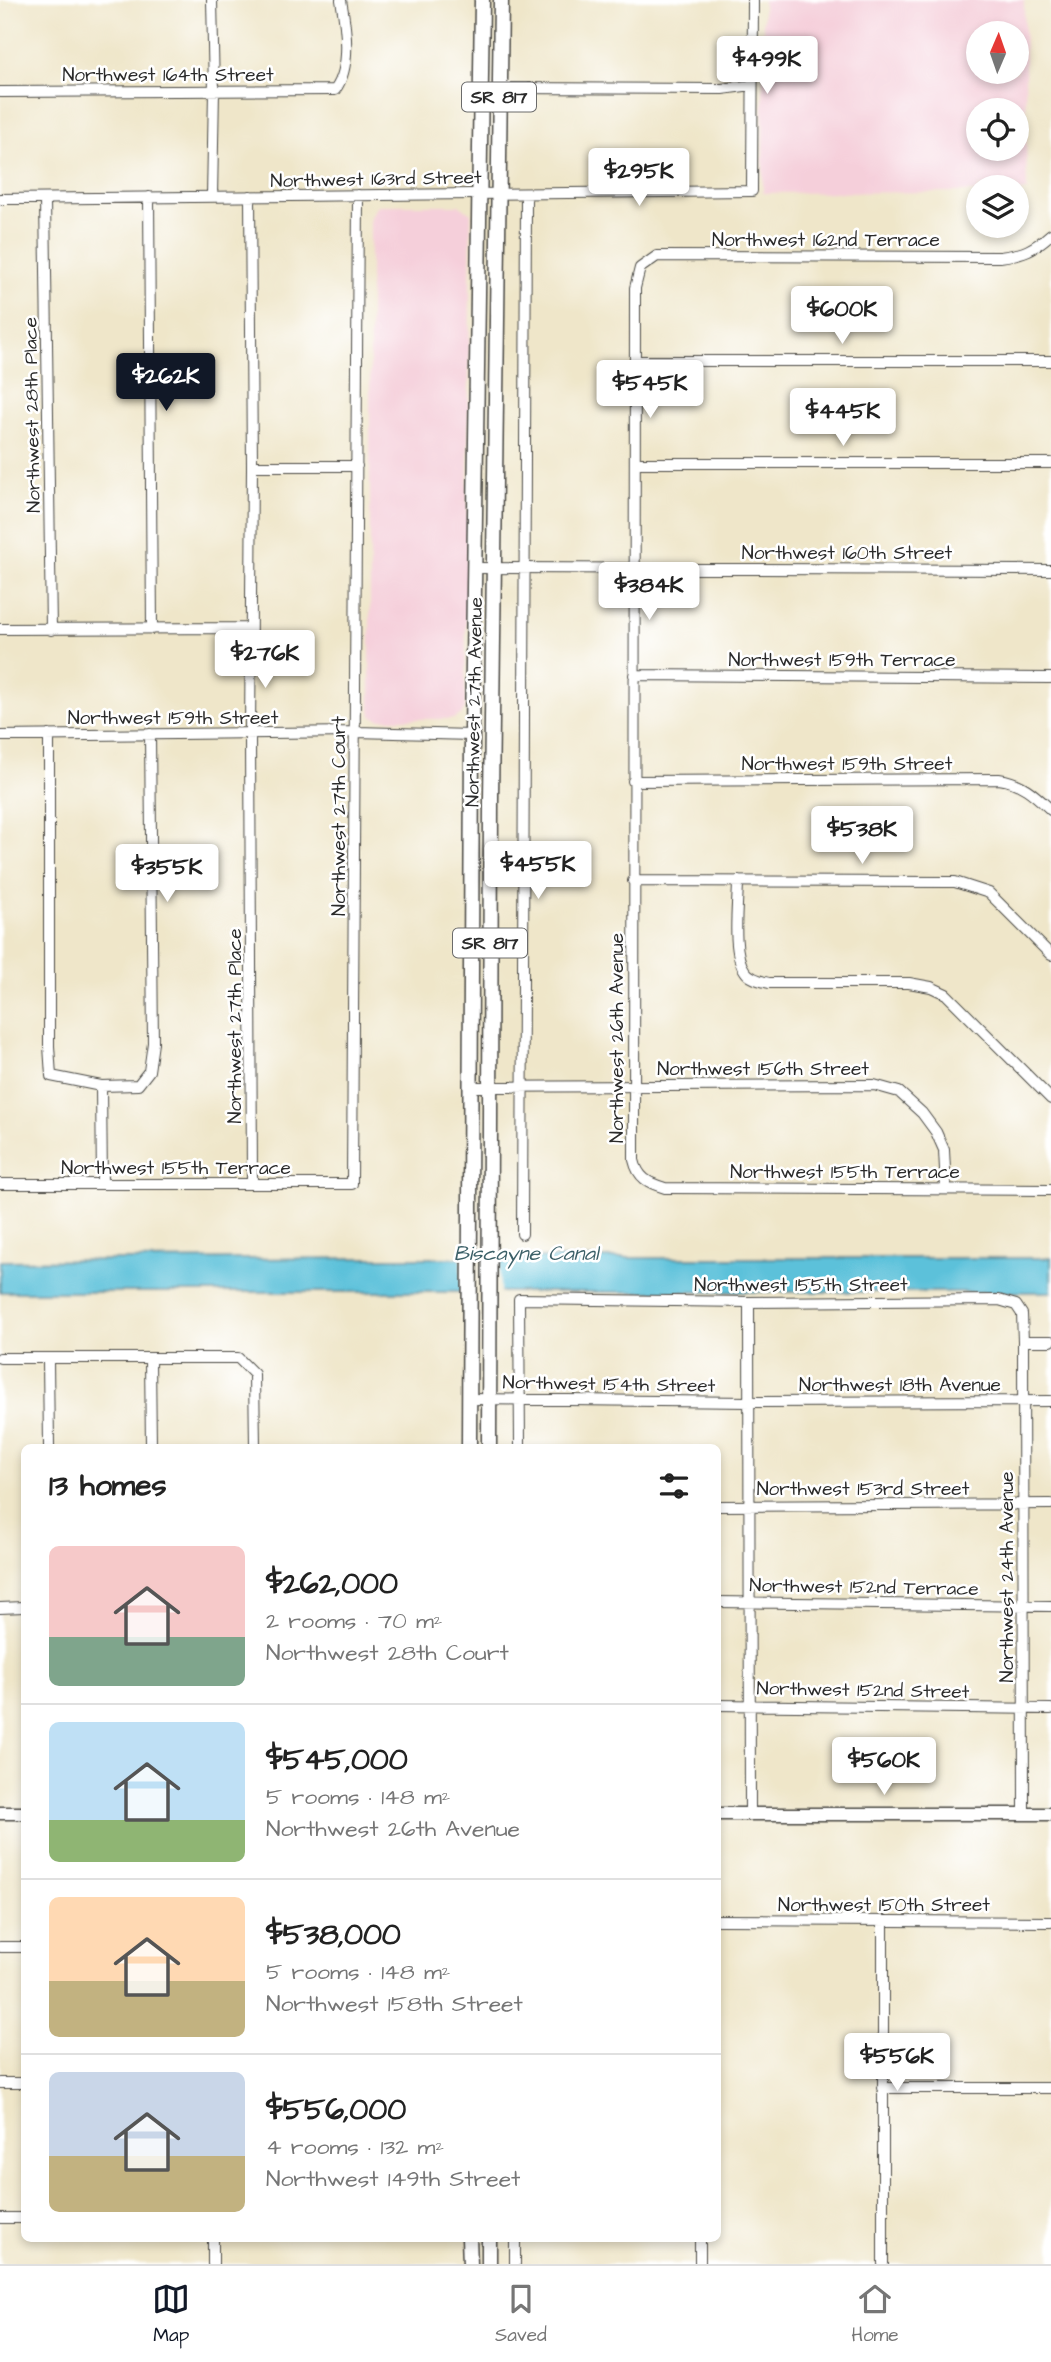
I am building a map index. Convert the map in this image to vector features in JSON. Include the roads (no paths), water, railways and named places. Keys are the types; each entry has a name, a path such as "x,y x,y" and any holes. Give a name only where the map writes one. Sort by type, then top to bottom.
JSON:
{"main road":[{"name":"Northwest 27th Avenue","path":"469,1444 472,735 482,0"},
{"name":"Northwest 27th Avenue","path":"489,1444 490,837 500,194 500,0"},
{"path":"477,335 498,336"},
{"path":"472,735 479,737 483,745 484,828 490,837"},
{"path":"469,2242 470,2264"},
{"path":"489,2242 489,2264"}],"street":[{"path":"212,0 212,197"},
{"name":"Northwest 164th Street","path":"0,92 335,90 344,79 346,26 341,0"},
{"path":"499,88 723,89 752,85 753,0"},
{"name":"Northwest 163rd Street","path":"0,199 752,191 752,85"},
{"path":"522,1234 526,194"},
{"name":"Northwest 27th Court","path":"352,1184 358,195"},
{"name":"Northwest 27th Place","path":"250,196 252,1184"},
{"path":"149,197 152,629"},
{"name":"Northwest 28th Place","path":"45,198 51,630"},
{"name":"Northwest 162nd Terrace","path":"640,268 657,256 1000,257 1019,255 1035,249 1051,234"},
{"name":"Northwest 26th Avenue","path":"640,268 635,288 633,1086 634,1160 641,1177"},
{"path":"635,361 1051,361"},
{"path":"635,463 1051,463"},
{"path":"252,466 357,466"},
{"name":"Northwest 160th Street","path":"474,568 1051,570"},
{"path":"0,629 250,628"},
{"name":"Northwest 159th Terrace","path":"634,675 1051,678"},
{"name":"Northwest 159th Street","path":"0,736 356,732 472,735"},
{"path":"49,735 51,1076 101,1086 138,1085 149,1070 153,1043 150,734"},
{"name":"Northwest 159th Street","path":"633,781 999,779 1015,781 1035,794 1051,810"},
{"path":"633,881 956,881 989,893 1051,955"},
{"path":"738,881 737,943 739,961 746,973 769,983 909,983 931,987 946,994 1051,1099"},
{"name":"Northwest 156th Street","path":"470,1087 874,1085 899,1092 922,1113 936,1132 944,1150 946,1189"},
{"path":"101,1086 102,1184"},
{"name":"Northwest 155th Terrace","path":"641,1177 665,1188 1051,1190"},
{"name":"Northwest 155th Terrace","path":"0,1184 352,1184"},
{"name":"Northwest 155th Street","path":"520,1400 519,1299 749,1302 999,1300 1016,1305 1022,1314 1023,1341"},
{"path":"749,1302 750,1814"},
{"path":"1023,1341 1051,1341"},
{"name":"Northwest 24th Avenue","path":"1023,1341 1024,1814"},
{"path":"0,1359 150,1359 202,1356 238,1358 254,1374 255,1444"},
{"path":"48,1359 49,1444"},
{"path":"150,1359 152,1444"},
{"name":"Northwest 154th Street","path":"469,1399 750,1402"},
{"path":"520,1400 520,1444"},
{"name":"Northwest 18th Avenue","path":"750,1402 1051,1401"},
{"name":"Northwest 153rd Street","path":"721,1506 1051,1504"},
{"name":"Northwest 152nd Terrace","path":"721,1602 1051,1606"},
{"path":"0,1608 21,1607"},
{"name":"Northwest 152nd Street","path":"721,1705 1051,1709"},
{"path":"0,1813 21,1813"},
{"path":"721,1814 1051,1814"},
{"name":"Northwest 150th Street","path":"721,1920 1051,1922"},
{"path":"883,1921 883,2264"},
{"path":"0,1947 21,1947"},
{"path":"0,2083 21,2082"},
{"path":"882,2088 1051,2088"},
{"path":"0,2218 21,2218"},
{"path":"213,2242 213,2264"},
{"path":"515,2242 515,2264"},
{"path":"700,2242 701,2264"}],"water":[{"path":"1051,1258 1051,1292 0,1292 0,1261"}],"water label":[{"name":"Biscayne Canal","path":"526,1253"}]}
